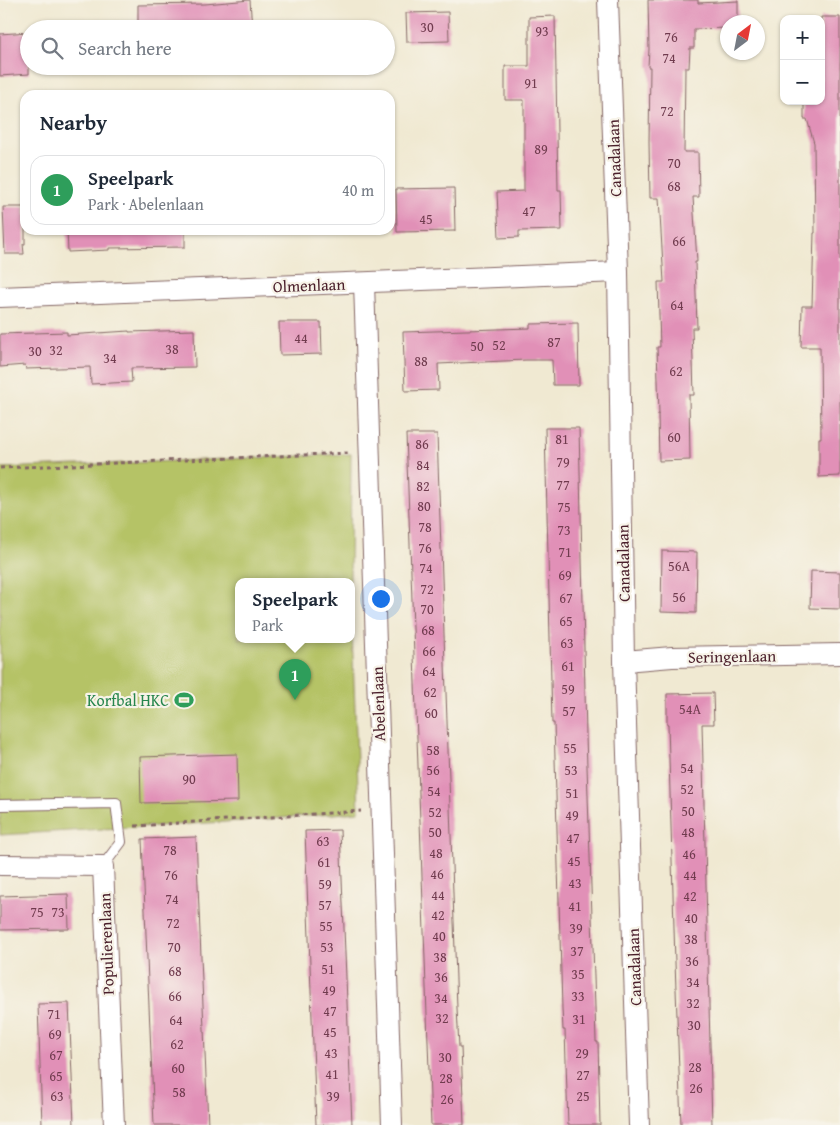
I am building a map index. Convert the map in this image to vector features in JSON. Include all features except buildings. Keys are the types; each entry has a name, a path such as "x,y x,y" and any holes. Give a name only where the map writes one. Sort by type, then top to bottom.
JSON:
{"street":[{"name":"Canadalaan","path":"608,0 618,272 624,661 639,1125"},
{"name":"Olmenlaan","path":"0,298 618,272"},
{"name":"Abelenlaan","path":"364,283 392,1125"},
{"name":"Seringenlaan","path":"624,661 672,657 840,654"},
{"path":"0,865 103,866"},
{"name":"Populierenlaan","path":"103,866 114,1125"}],"lane":[{"path":"0,805 116,803 121,842 103,866"}],"path":[{"path":"0,468 370,452"},
{"path":"121,842 133,826 381,810"}],"green space":[{"path":"351,454 350,578 235,578 235,643 352,643 359,812 242,821 0,835 0,468"}],"place":[{"name":"Korfbal HKC","path":"184,700"},
{"name":"Speelpark","path":"295,700"}]}
